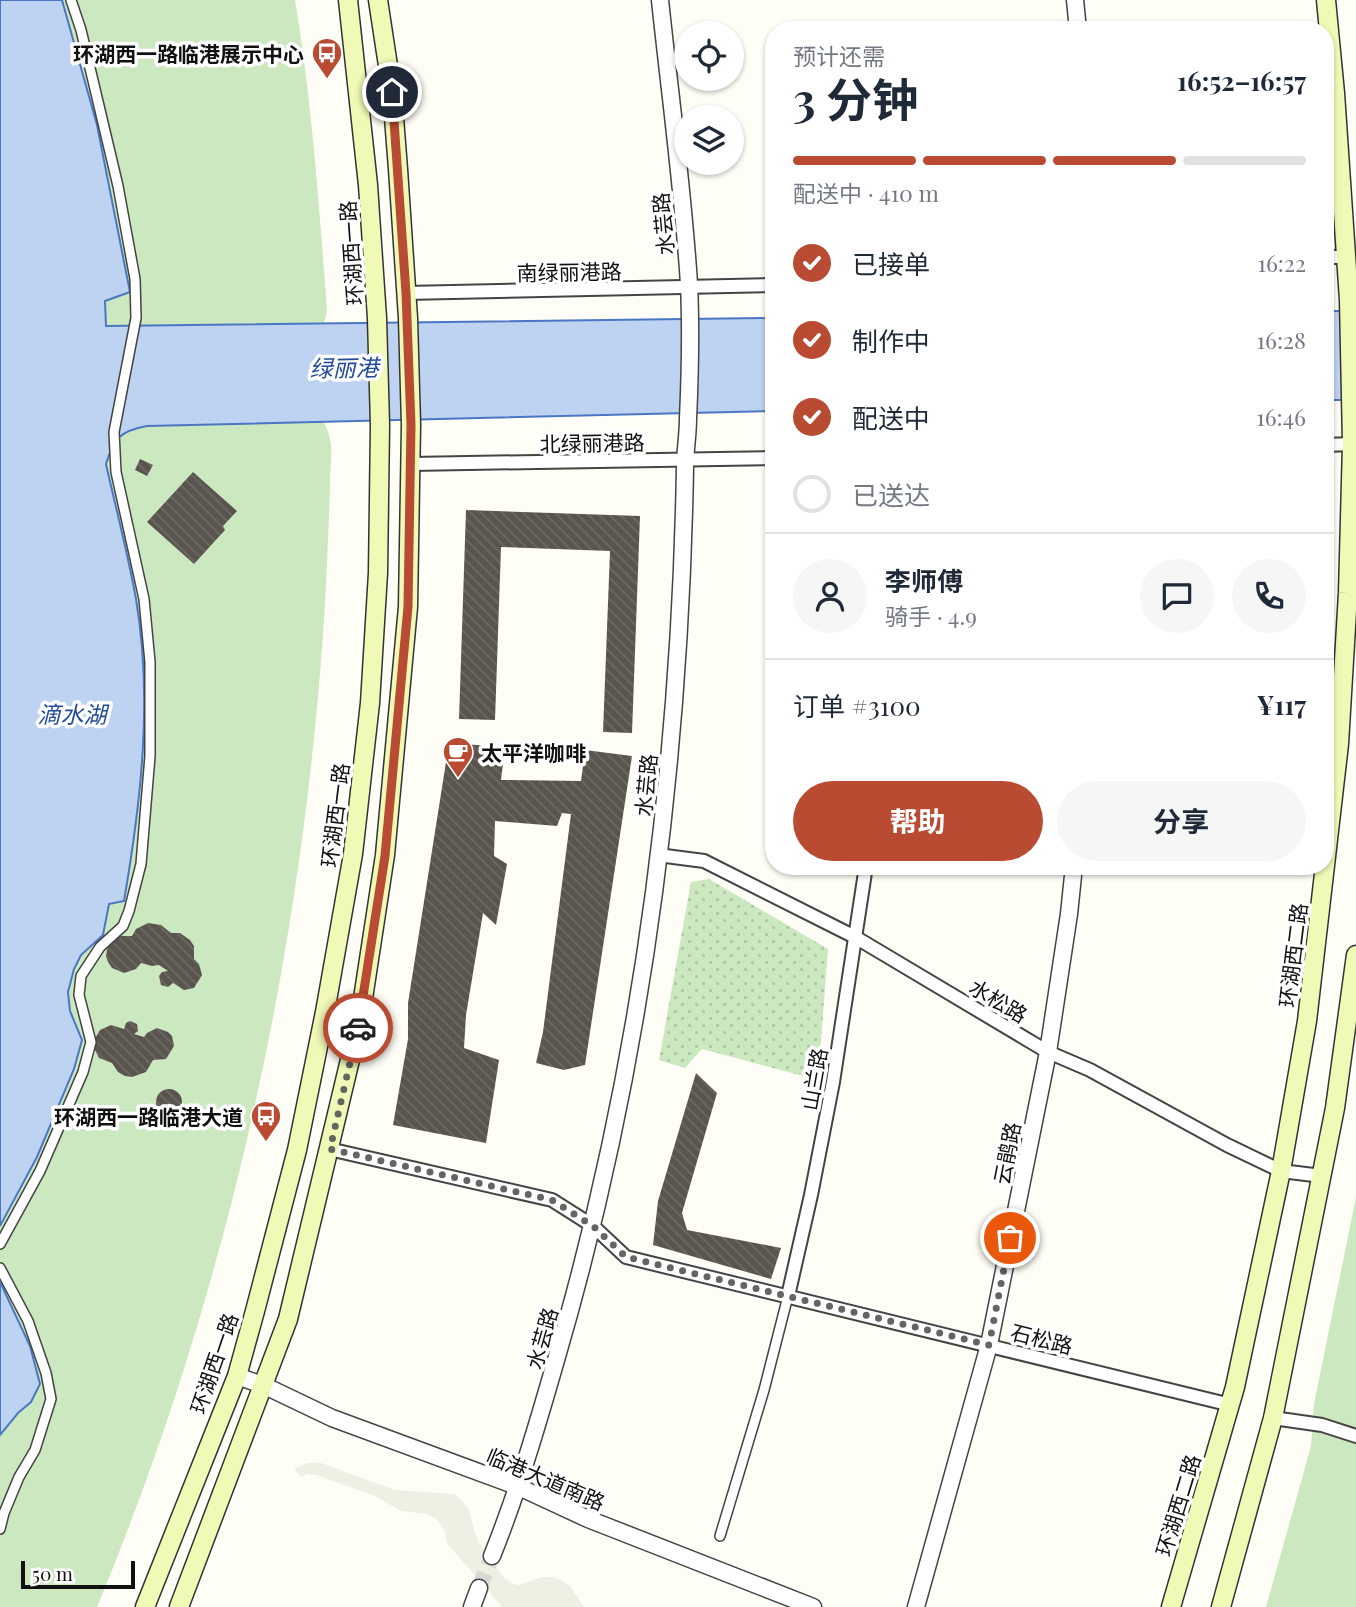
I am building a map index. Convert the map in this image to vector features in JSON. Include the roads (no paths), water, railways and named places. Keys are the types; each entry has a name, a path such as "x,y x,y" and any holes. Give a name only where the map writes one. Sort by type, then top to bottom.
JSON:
{"main road":[{"name":"环湖西一路","path":"145,1607 237,1376 297,1150 353,853 371,690 378,573 380,425 377,318 368,185 348,0"},
{"path":"179,1607 288,1319 360,1018 385,856 408,607 411,425 408,318 392,92 378,0"},
{"name":"环湖西二路","path":"1326,0 1328,21"},
{"name":"环湖西二路","path":"1334,103 1349,300 1352,444 1348,593 1334,787"},
{"name":"环湖西二路","path":"1171,1607 1231,1405 1281,1171 1307,1021 1324,875"},
{"path":"1221,1607 1273,1418 1335,1108 1356,956"}],"street":[{"path":"0,1244 40,1171 83,1072 91,1042 79,995 81,976 100,947 123,926 141,864 150,756 150,662 144,599 116,472 114,432 136,318 135,279 118,186 71,0"},
{"name":"水芸路","path":"492,1556 519,1487 593,1226 632,1029 658,855 680,640 689,312 689,287 660,0"},
{"path":"1074,0 1077,21"},
{"path":"1334,257 1346,257"},
{"name":"南绿丽港路","path":"406,293 765,285"},
{"path":"1334,445 1352,444"},
{"name":"北绿丽港路","path":"411,464 765,458"},
{"name":"水松路","path":"658,855 704,861 856,937 1048,1052 1090,1070 1227,1145 1281,1171 1322,1176"},
{"name":"山兰路","path":"788,1296 828,1107 865,875"},
{"name":"云鹃路","path":"916,1607 989,1345 1048,1052 1073,875"},
{"name":"石松路","path":"330,1149 552,1200 593,1226 626,1257 1231,1405"},
{"path":"0,1268 29,1321 40,1350 51,1399 35,1450 19,1477 0,1529"},
{"path":"720,1536 764,1390 788,1296"},
{"name":"临港大道南路","path":"237,1376 265,1385 332,1418 519,1487 588,1519 813,1607"},
{"path":"1273,1418 1322,1425 1356,1436"},
{"path":"472,1607 480,1588"}],"water":[{"name":"滴水湖","path":"0,0 62,0 97,125 130,292 105,301 106,326 765,318 765,411 147,426 130,430 119,437 106,464 136,599 144,674 143,750 130,864 124,901 109,904 103,935 81,955 74,969 68,992 70,1011 82,1040 74,1069 37,1157 0,1226"},
{"path":"1334,311 1356,311 1356,400 1334,400"},
{"path":"0,1282 30,1346 40,1384 31,1402 0,1435"}],"tunnel":[{"path":"479,1588 492,1556"}],"place":[{"name":"环湖西一路临港展示中心","path":"327,80"},
{"name":"太平洋咖啡","path":"458,779"},
{"name":"环湖西一路临港大道","path":"266,1143"}],"water label":[{"name":"绿丽港","path":"344,367"}]}
